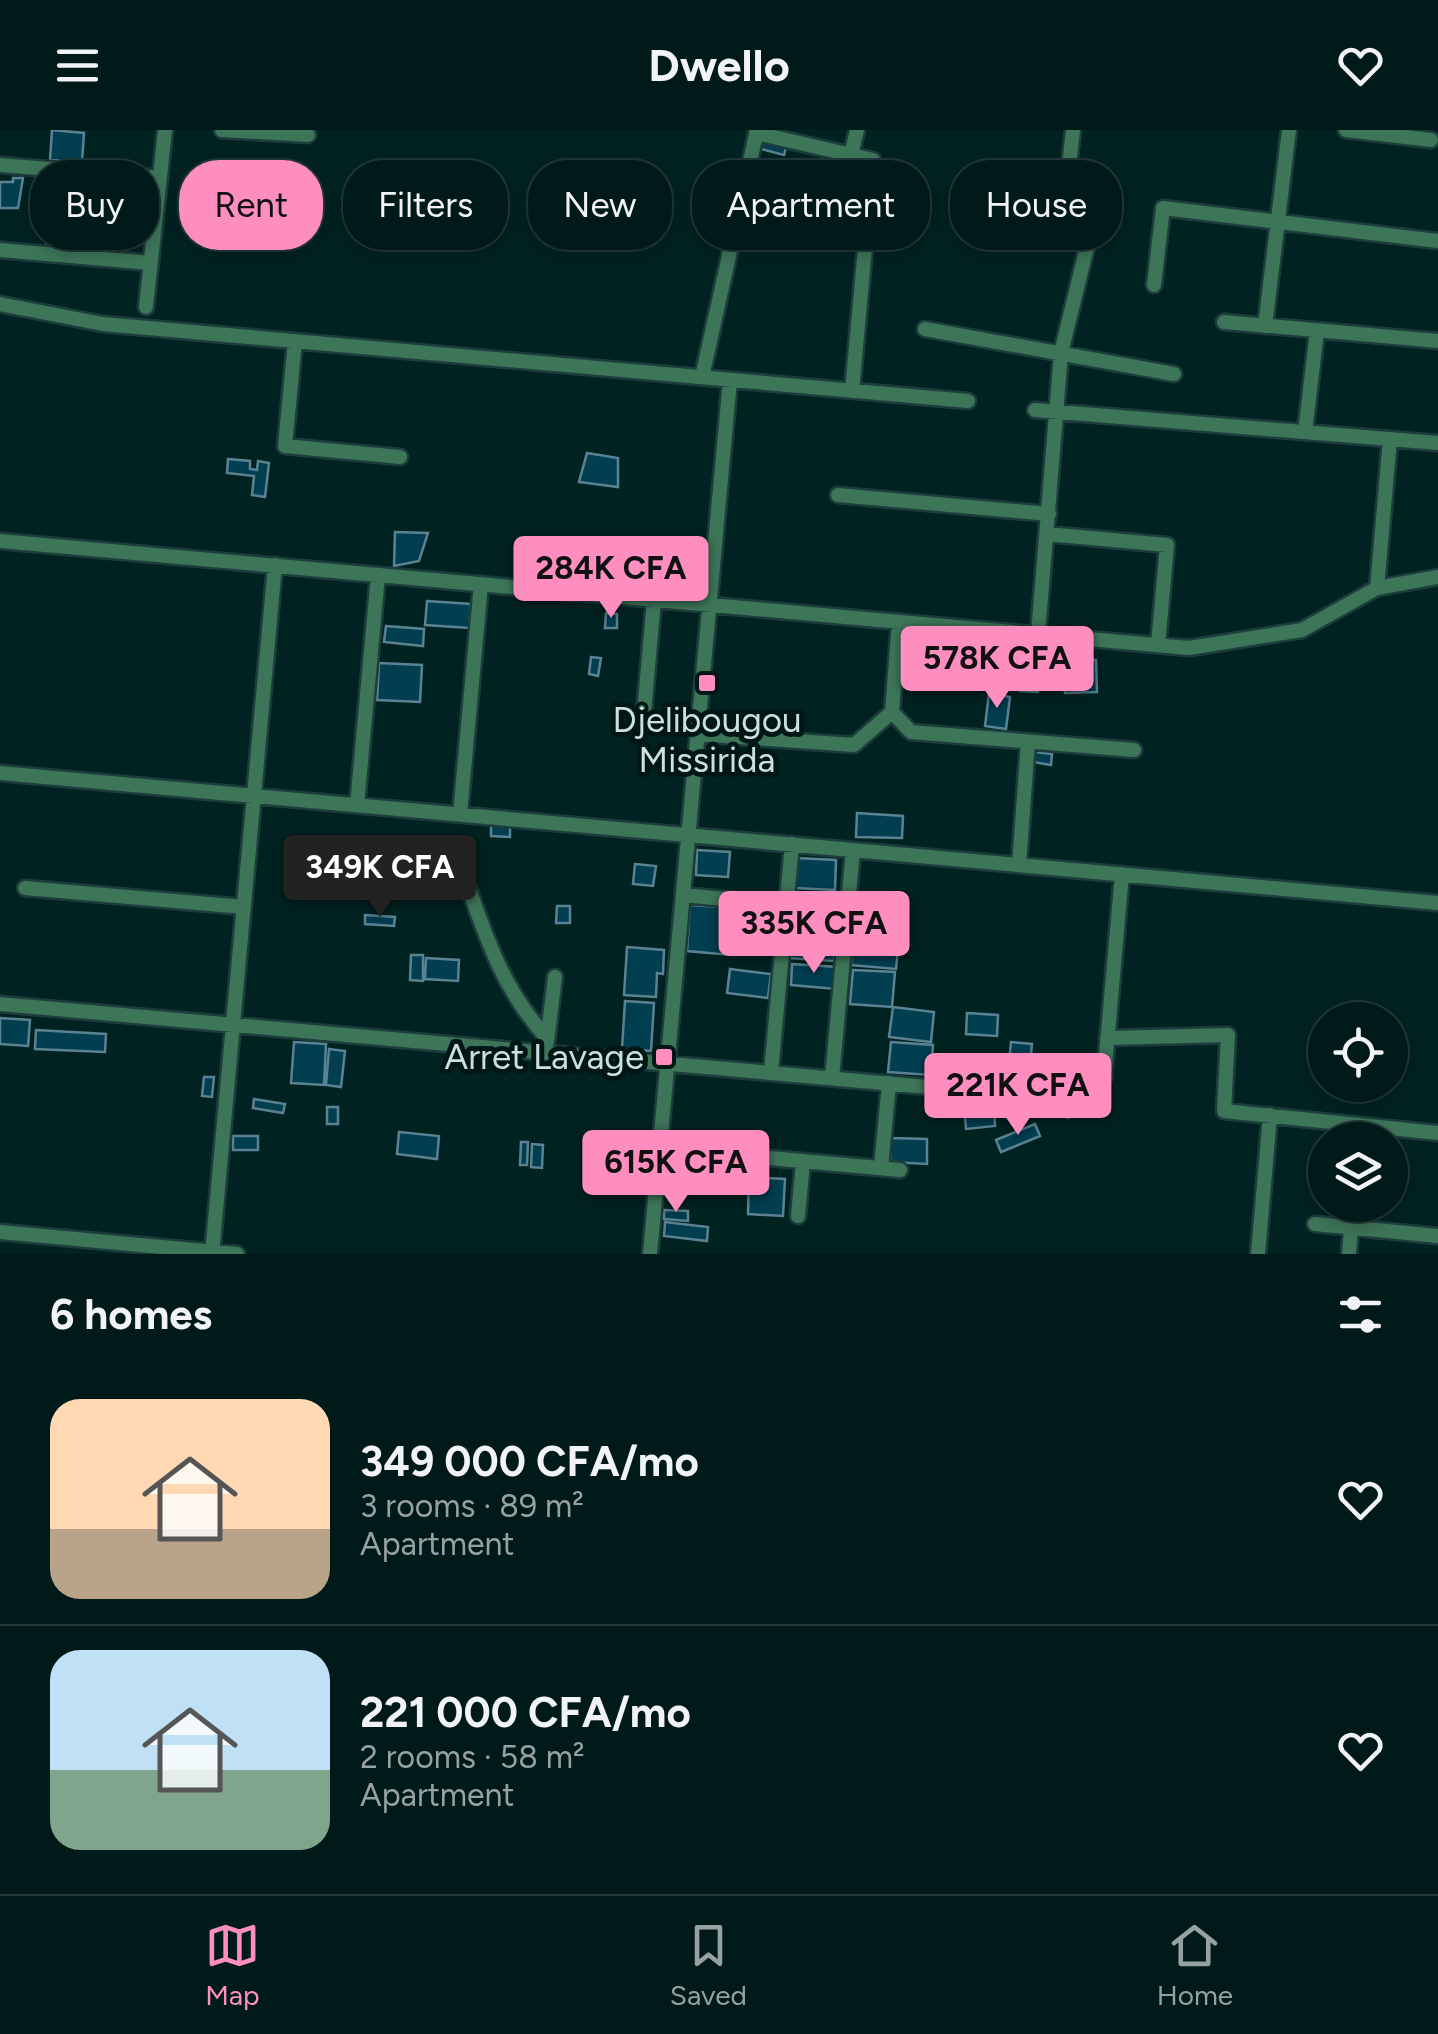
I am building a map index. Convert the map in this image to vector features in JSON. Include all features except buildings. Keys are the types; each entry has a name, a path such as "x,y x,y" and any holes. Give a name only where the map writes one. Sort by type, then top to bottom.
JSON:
{"street":[{"path":"146,307 165,130"},
{"path":"222,130 308,135"},
{"path":"852,155 857,130"},
{"path":"1070,157 1073,130"},
{"path":"1265,326 1289,130"},
{"path":"1346,130 1431,140"},
{"path":"702,378 756,131 873,160 852,391"},
{"path":"0,165 160,178"},
{"path":"1154,285 1163,208 1438,240"},
{"path":"0,250 151,263"},
{"path":"1038,634 1060,354 1086,250"},
{"path":"0,304 103,324 968,402"},
{"path":"1224,322 1438,341"},
{"path":"925,330 1174,374"},
{"path":"1305,432 1317,330"},
{"path":"295,341 286,446 400,457"},
{"path":"650,1254 730,380"},
{"path":"1035,410 1438,444"},
{"path":"1377,588 1390,439"},
{"path":"838,495 1048,514"},
{"path":"1047,534 1168,544 1158,645"},
{"path":"0,541 1189,648 1302,630 1377,588 1438,577"},
{"path":"212,1253 275,566"},
{"path":"357,805 378,575"},
{"path":"460,814 480,584"},
{"path":"644,712 654,600"},
{"path":"698,734 854,745 892,712 898,622"},
{"path":"892,712 911,732 1134,750"},
{"path":"1019,865 1028,742"},
{"path":"0,773 1438,902"},
{"path":"771,1072 792,844"},
{"path":"832,1078 853,850"},
{"path":"0,1004 546,1045 668,1063 1062,1098 1104,1078 1122,874"},
{"path":"24,888 244,907"},
{"path":"469,889 493,958 546,1045"},
{"path":"683,895 786,904"},
{"path":"546,1045 555,977"},
{"path":"1107,1038 1228,1035 1224,1111 1438,1132"},
{"path":"882,1168 889,1083"},
{"path":"1258,1254 1270,1115"},
{"path":"660,1148 900,1170"},
{"path":"798,1216 803,1162"},
{"path":"1315,1224 1438,1236"},
{"path":"1349,1254 1351,1228"},
{"path":"0,1232 237,1254"}],"place":[{"name":"Djelibougou Missirida","path":"707,683"},
{"name":"Arret Lavage","path":"664,1057"}]}
